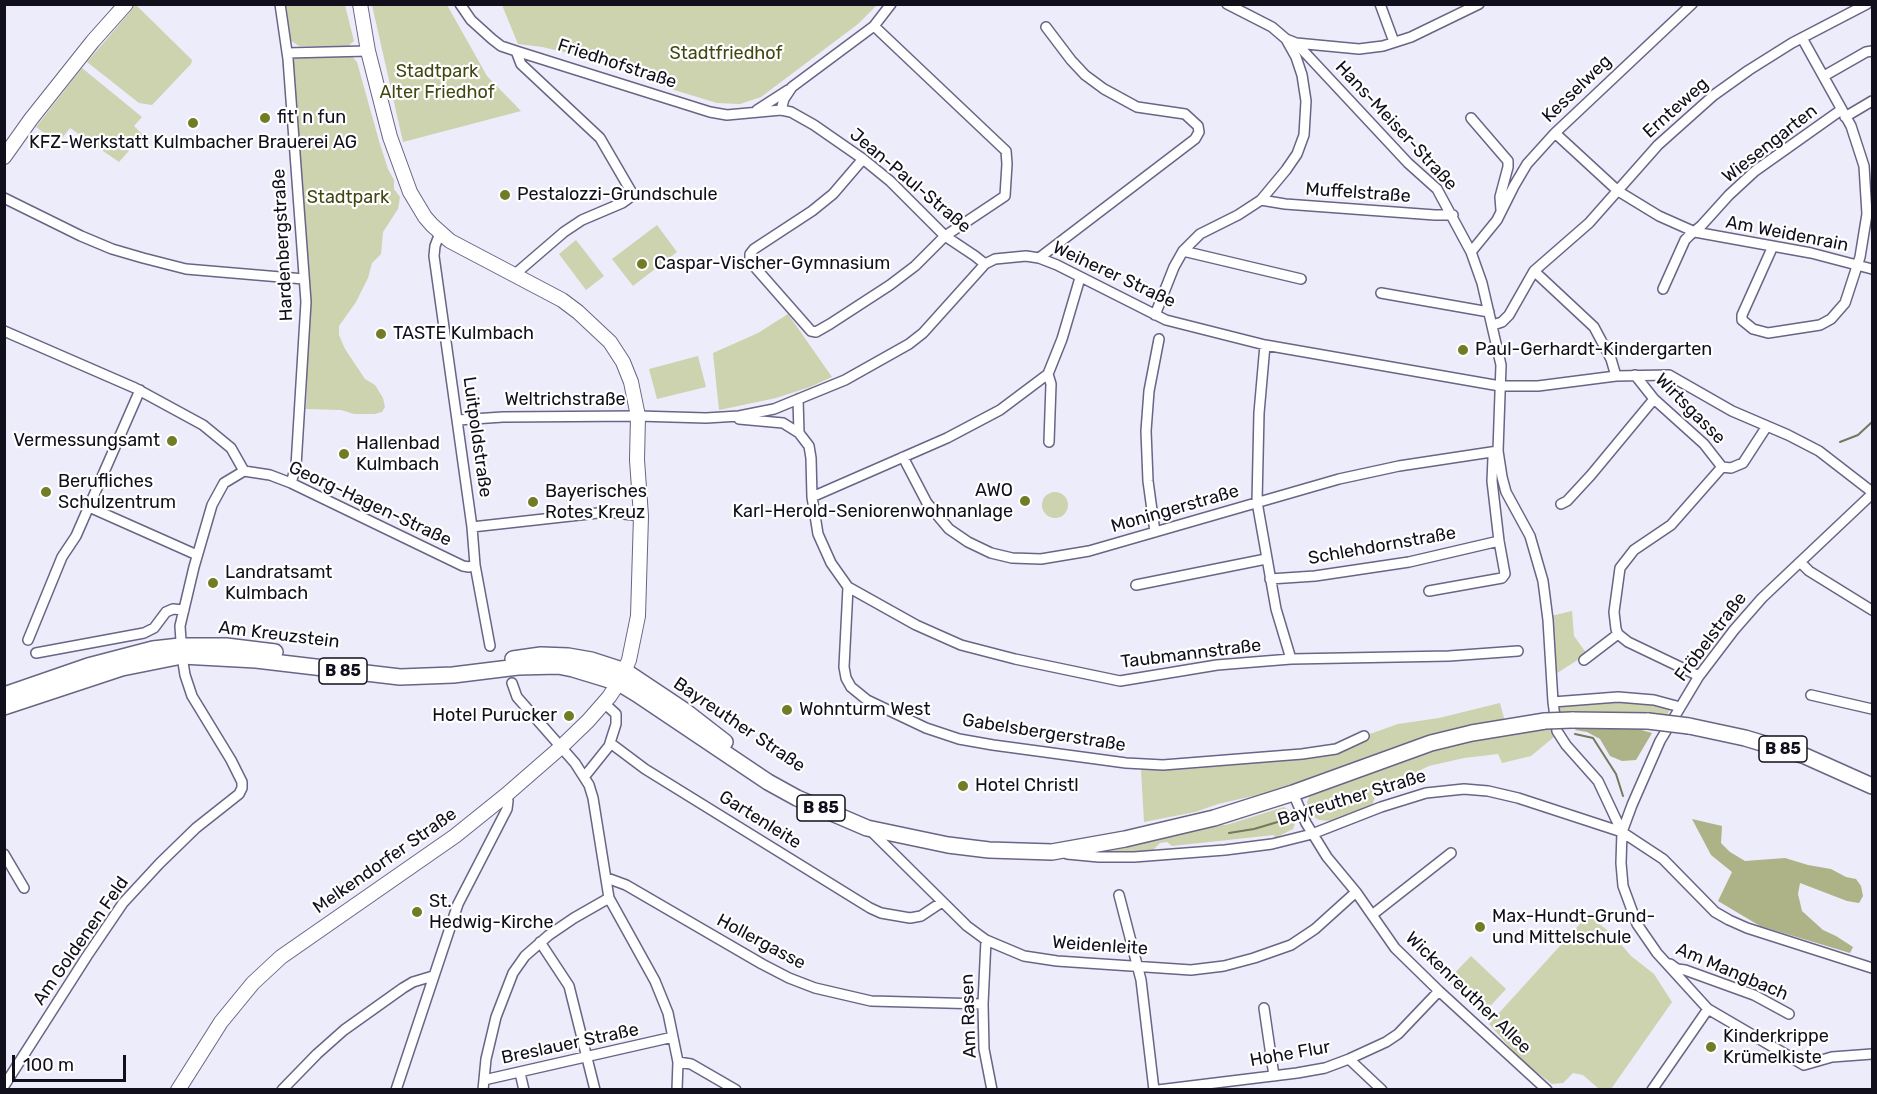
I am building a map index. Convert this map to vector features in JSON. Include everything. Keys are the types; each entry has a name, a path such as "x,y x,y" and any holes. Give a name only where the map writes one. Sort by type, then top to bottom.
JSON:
{"main road":[{"name":"Am Kreuzstein","path":"4,695 119,657 242,647 402,670 429,670 554,655 591,660 622,677"},
{"name":"Am Kreuzstein","path":"4,707 113,670 181,651"},
{"name":"Bayreuther Straße","path":"622,677 637,694 768,782 797,798 867,828 948,845 989,850 1052,852 1125,839 1214,818 1293,793 1431,742 1483,730 1545,721 1648,721 1689,726 1745,738 1805,756 1872,786"},
{"name":"Bayreuther Straße","path":"622,677 685,711 773,776 802,792 855,814 884,824 953,839 1080,846"}],"street":[{"path":"4,157 88,47 126,4"},
{"name":"Hardenbergstraße","path":"280,4 287,53 306,302 296,466 291,483"},
{"path":"353,4 357,23 368,51"},
{"path":"360,4 368,51 387,127 403,176 418,208 440,233 459,246 570,306 593,324 610,342 623,362 631,382 638,416 637,460 641,516 639,604 630,657 622,677"},
{"name":"Friedhofstraße","path":"460,4 471,20 492,39 501,46 516,51 710,112 727,115 781,110"},
{"path":"749,114 792,87 874,26 891,4"},
{"name":"Hans-Meiser-Straße","path":"1227,4 1272,27 1291,41 1408,163 1437,189 1453,215 1472,252 1493,325 1501,365 1498,451"},
{"path":"1380,4 1394,42"},
{"path":"1155,315 1174,267 1183,251 1200,234 1238,215 1261,200 1291,162 1304,135 1306,101 1302,75 1291,41 1359,49 1394,42 1421,33 1479,4"},
{"name":"Kesselweg","path":"1472,252 1497,220 1527,165 1555,133 1692,4"},
{"name":"Ernteweg","path":"1493,325 1509,315 1534,271 1576,236 1658,145 1706,102 1749,70 1802,38 1868,4"},
{"path":"863,159 833,194 750,254 753,265 811,332 816,332 830,324 890,285 915,266 945,236 1005,196 1006,151 874,26"},
{"path":"1039,258 1195,140 1199,132 1198,126 1185,114 1137,107 1104,89 1085,75 1046,27"},
{"path":"1773,246 1742,315 1742,320 1746,325 1761,333 1820,325 1831,319 1845,303 1857,265 1867,214 1867,195 1862,158 1843,113 1802,38"},
{"path":"287,53 368,51"},
{"path":"514,275 564,232 582,220 629,198 632,193 600,138 522,64 516,51"},
{"path":"1824,76 1866,52 1872,51"},
{"path":"781,110 784,99 792,87"},
{"name":"Wiesengarten","path":"1695,232 1755,171 1843,113 1872,101"},
{"name":"Jean-Paul-Straße","path":"781,110 791,112 814,124 863,159 890,181 945,236 985,264"},
{"name":"Kesselweg","path":"1471,118 1508,161 1500,197 1501,210"},
{"name":"Am Weidenrain","path":"1555,133 1618,191 1659,216 1695,232 1810,253 1872,269"},
{"path":"4,198 81,236 112,249 143,258 186,269 304,279"},
{"name":"Muffelstraße","path":"1261,200 1285,204 1453,215"},
{"path":"1663,289 1685,240 1695,232"},
{"name":"Luitpoldstraße","path":"440,233 434,256 458,420 475,565 490,646"},
{"path":"1183,251 1301,279"},
{"name":"Weiherer Straße","path":"985,264 1009,256 1039,258 1155,315 1175,322 1265,345 1500,386 1538,386 1616,376 1669,375 1732,411 1819,451 1872,493"},
{"path":"638,416 684,419 728,417 774,409 845,380 909,344 923,333 985,264"},
{"path":"1534,271 1594,327 1611,359 1616,376"},
{"path":"812,497 947,438 1000,410 1048,374 1062,339 1080,278"},
{"path":"1381,293 1489,312"},
{"path":"4,332 140,390 203,425 231,448 244,471 225,483 217,493 197,555 180,626 181,651"},
{"path":"1155,532 1146,431 1149,391 1159,339"},
{"path":"1265,345 1257,447 1257,502 1276,609 1291,659"},
{"path":"1048,374 1051,384 1049,442"},
{"name":"Wirtsgasse","path":"1635,375 1653,399 1704,444 1722,466"},
{"path":"28,640 62,557 76,536 140,390"},
{"path":"798,399 800,433"},
{"path":"1561,504 1567,501 1591,476 1653,399"},
{"name":"Weltrichstraße","path":"458,420 503,417 638,416"},
{"path":"728,417 757,422 783,423 800,433 809,446 816,524 824,549 848,587"},
{"path":"1699,676 1628,642 1618,634 1614,612 1623,562 1634,550 1671,525 1722,466 1731,468 1743,464 1767,426"},
{"path":"1429,591 1502,578 1505,574 1492,481 1494,458 1498,451"},
{"path":"1498,451 1506,492 1530,536 1543,581 1557,731 1566,745 1598,781 1622,832 1622,878 1637,924 1650,945 1708,1009 1803,1065 1832,1057 1872,1054"},
{"name":"Moningerstraße","path":"903,457 916,486 935,515 949,529 968,542 992,553 1012,558 1041,559 1089,550 1339,478 1498,451"},
{"name":"Georg-Hagen-Straße","path":"244,471 270,475 291,483 463,566 475,565"},
{"name":"Fröbelstraße","path":"1622,832 1660,741 1699,676 1751,609 1872,493"},
{"path":"88,507 197,555"},
{"path":"472,526 607,512 641,516"},
{"name":"Schlehdornstraße","path":"1270,579 1315,576 1389,565 1499,541"},
{"path":"1136,585 1266,559"},
{"path":"1800,562 1809,571 1872,610"},
{"name":"Taubmannstraße","path":"848,587 916,625 961,645 1120,681 1217,665 1291,659 1449,656 1518,651"},
{"name":"Gabelsbergerstraße","path":"848,587 844,668 851,687 867,700 896,715 959,739 1083,758 1163,765 1316,753 1343,747 1364,736"},
{"path":"36,653 144,633 154,628 166,612 173,609 184,610"},
{"path":"1584,660 1618,634"},
{"name":"Am Goldenen Feld","path":"4,1086 123,903 188,835 239,794 242,788 242,782 231,760 192,696 185,675 181,651"},
{"name":"Melkendorfer Straße","path":"178,1089 221,1022 253,983 281,957 455,836 506,795 560,748 604,703 622,677"},
{"path":"512,683 518,697 585,776 593,798 609,898 663,997 678,1062 677,1089"},
{"path":"1811,695 1872,709"},
{"path":"1553,702 1618,697 1654,700 1680,707"},
{"path":"585,776 609,746 616,724 616,714 604,703"},
{"name":"Gartenleite","path":"609,746 613,745 645,770 870,908 881,913 910,918 921,916 942,902"},
{"name":"Bayreuther Straße","path":"1052,852 1099,857 1134,857 1272,844 1312,834 1381,807 1426,793 1464,789 1488,791 1518,798 1622,832 1662,859 1715,912 1729,920 1747,928 1872,968"},
{"name":"Wickenreuther Allee","path":"1293,793 1312,834 1327,857 1356,892 1395,948 1439,991 1548,1089"},
{"path":"396,1089 458,904 507,808 506,795"},
{"name":"Weidenleite","path":"867,828 967,926 986,940 1024,956 1057,961 1191,970 1224,966 1291,945 1315,929 1356,892"},
{"path":"1372,915 1407,890 1451,853"},
{"path":"4,854 24,888"},
{"name":"Hollergasse","path":"607,878 626,885 762,964 815,988 871,1000 983,1004"},
{"path":"1119,895 1137,965 1156,1089"},
{"path":"483,1085 486,1059 496,1017 513,973 525,956 540,942 574,918 609,898"},
{"name":"Am Rasen","path":"986,940 983,1004 984,1049 992,1089"},
{"path":"540,942 569,986 595,1089"},
{"name":"Am Mangbach","path":"1663,960 1677,969 1754,995 1789,1014"},
{"path":"282,1089 344,1030 403,988 433,976"},
{"name":"Hohe Flur","path":"1156,1089 1325,1068 1386,1042 1398,1034 1439,991"},
{"path":"1264,1008 1274,1076"},
{"path":"1652,1089 1708,1009"},
{"name":"Breslauer Straße","path":"483,1085 520,1072 673,1038"},
{"path":"1349,1059 1382,1089"},
{"path":"678,1062 691,1065 736,1089"},
{"path":"520,1072 524,1089"}],"green space":[{"path":"136,5 192,60 191,64 152,105 139,103 87,62"},
{"path":"286,5 345,5 354,41 347,47 299,46 290,40"},
{"name":"Stadtpark Alter Friedhof","path":"372,5 447,5 487,76 521,111 403,142"},
{"name":"Stadtfriedhof","path":"502,5 877,5 858,24 761,97 740,104 717,103 674,90 595,59 518,44"},
{"name":"Stadtpark","path":"351,55 357,62 379,141 394,180 394,189 400,197 398,209 383,232 381,254 372,263 368,278 356,302 339,326 339,335 345,349 365,379 375,385 383,398 385,407 382,412 375,414 306,409 309,301 291,57"},
{"path":"82,68 142,117 134,126 143,135 119,162 70,128 58,143 36,127"},
{"path":"657,225 677,252 633,286 612,259"},
{"path":"576,240 604,276 586,290 559,254"},
{"path":"788,314 832,377 776,398 719,410 713,353 758,333"},
{"path":"698,356 706,387 657,399 649,369"},
{"path":"1055,492 1064,496 1068,505 1064,514 1055,518 1046,514 1042,505 1046,496"},
{"path":"1572,611 1574,636 1587,654 1554,675 1551,616"},
{"path":"1596,697 1672,704 1666,718 1554,714 1553,702"},
{"path":"1500,703 1506,726 1288,788 1218,804 1195,812 1144,822 1141,770 1147,764 1302,754 1398,724 1439,718"},
{"path":"1553,725 1554,737 1531,756 1502,763 1498,754 1464,758 1429,766 1378,790 1372,805 1360,811 1331,821 1319,820 1309,814 1307,802 1310,795 1319,788 1454,743"},
{"path":"1624,725 1652,733 1636,760 1622,761 1610,756 1600,739 1587,732 1575,730 1579,726"},
{"path":"1284,807 1293,813 1296,820 1293,829 1275,838 1274,835 1172,846 1167,842 1160,843 1152,851 1131,855 1096,852 1209,824 1226,825"},
{"path":"1692,819 1722,826 1721,843 1745,861 1785,858 1831,869 1846,877 1856,879 1861,886 1863,896 1859,903 1847,901 1800,883 1798,894 1802,911 1823,930 1853,947 1850,953 1760,926 1718,901 1732,872 1711,855"},
{"path":"1588,915 1612,934 1631,956 1654,974 1672,1002 1611,1089 1599,1089 1583,1075 1573,1073 1563,1083 1552,1084 1523,1062 1489,1024"},
{"path":"1471,956 1506,989 1483,1014 1447,981"}],"waterway":[{"path":"1840,442 1858,435 1872,422"},
{"path":"1575,734 1593,738 1616,774 1623,796"},
{"path":"1229,833 1254,829 1291,818"}],"place":[{"name":"fit' n fun","path":"265,118"},
{"name":"KFZ-Werkstatt Kulmbacher Brauerei AG","path":"193,123"},
{"name":"Pestalozzi-Grundschule","path":"505,195"},
{"name":"Caspar-Vischer-Gymnasium","path":"642,264"},
{"name":"TASTE Kulmbach","path":"381,334"},
{"name":"Paul-Gerhardt-Kindergarten","path":"1463,350"},
{"name":"Vermessungsamt","path":"172,441"},
{"name":"Hallenbad Kulmbach","path":"344,454"},
{"name":"Berufliches Schulzentrum","path":"46,492"},
{"name":"AWO Karl-Herold-Seniorenwohnanlage","path":"1025,501"},
{"name":"Bayerisches Rotes Kreuz","path":"533,502"},
{"name":"Landratsamt Kulmbach","path":"213,583"},
{"name":"Wohnturm West","path":"787,710"},
{"name":"Hotel Purucker","path":"569,716"},
{"name":"Hotel Christl","path":"963,786"},
{"name":"St. Hedwig-Kirche","path":"417,912"},
{"name":"Max-Hundt-Grund- und Mittelschule","path":"1480,927"},
{"name":"Kinderkrippe Krümelkiste","path":"1711,1047"}]}
